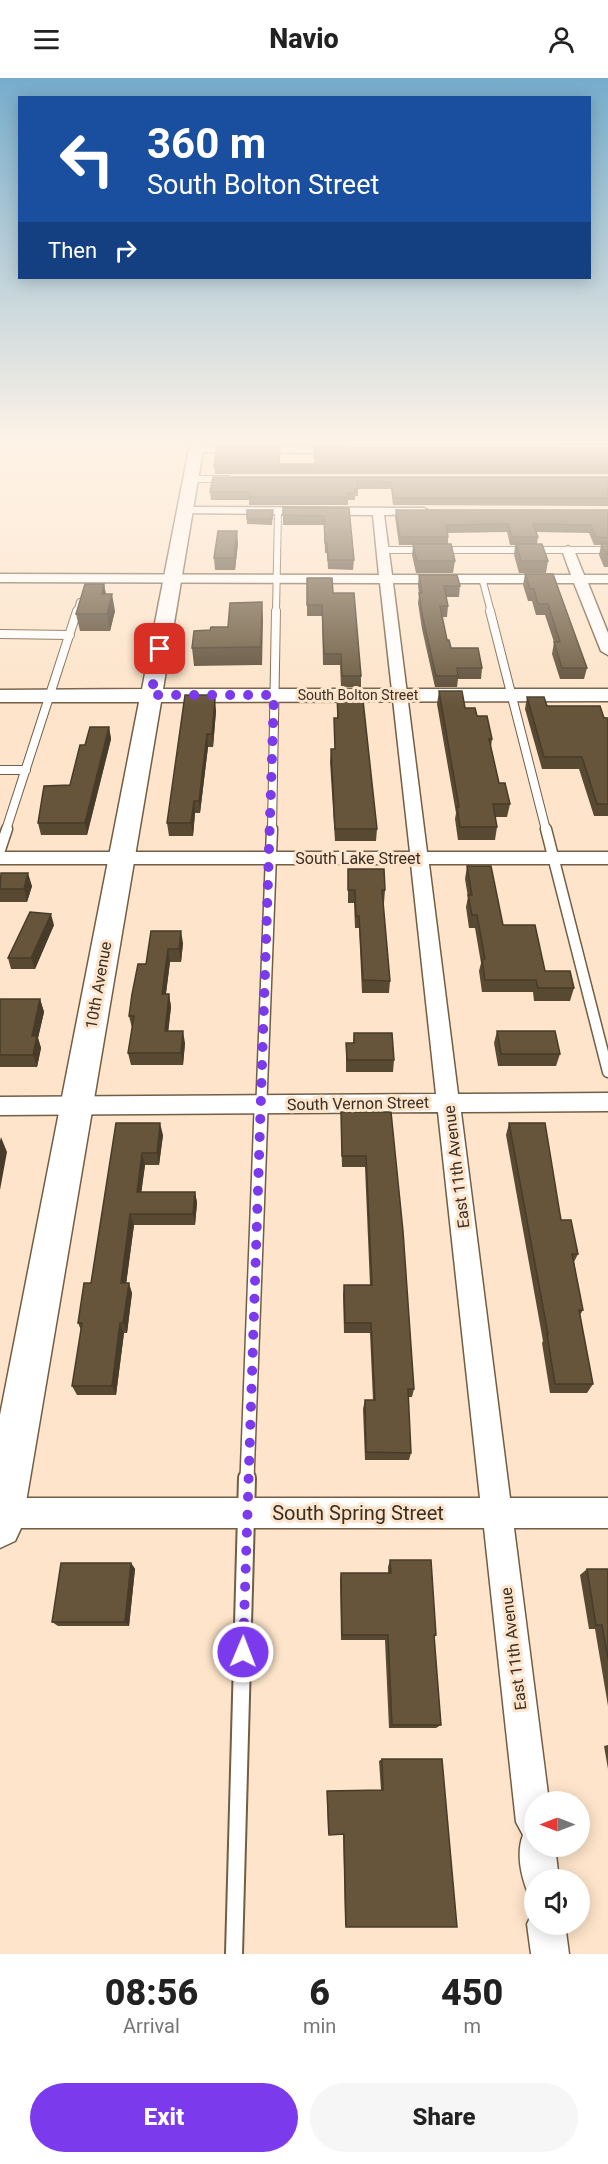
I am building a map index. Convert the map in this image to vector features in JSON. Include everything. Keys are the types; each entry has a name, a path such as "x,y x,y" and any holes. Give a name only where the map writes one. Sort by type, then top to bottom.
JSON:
{"main road":[{"name":"10th Avenue","path":"1,1517 181,532"},
{"name":"South Bolton Street","path":"0,696 608,695"}],"street":[{"name":"East 11th Avenue","path":"380,532 530,1791"},
{"path":"567,550 608,651"},
{"path":"0,578 608,579"},
{"name":"South Lake Street","path":"0,858 608,858"},
{"name":"South Vernon Street","path":"0,1106 608,1102"},
{"name":"South Spring Street","path":"1,1517 246,1513 608,1513"},
{"path":"547,1935 550,1954"}],"lane":[{"path":"234,1954 246,1513 271,858 278,532"},
{"path":"382,550 608,550"},
{"path":"0,850 88,578"},
{"path":"482,578 608,1072"},
{"path":"0,634 70,634"},
{"path":"0,770 26,770"}],"building":[{"path":"218,532 237,532 234,558 214,558"},
{"path":"325,532 351,532 354,560 328,560 327,543 325,543"},
{"path":"399,532 447,532 448,537 400,537"},
{"path":"510,532 536,532 538,537 512,537"},
{"path":"594,532 608,532 608,538 596,537"},
{"path":"608,543 608,555 607,555 601,544"},
{"path":"413,544 451,544 455,561 417,561"},
{"path":"516,544 542,544 548,561 521,561"},
{"path":"525,574 553,574 587,668 562,668 554,642 560,642 548,604 538,604 534,589 530,589"},
{"path":"419,575 457,575 460,586 444,586 448,606 440,606 447,640 451,648 478,648 482,668 457,668 458,676 436,676 423,618"},
{"path":"307,578 332,578 333,593 354,593 361,676 342,676 341,654 324,654 322,605 307,605"},
{"path":"85,584 104,584 102,594 112,594 107,614 76,614"},
{"path":"262,602 261,647 192,648 194,631 210,630 211,627 228,627 230,603"},
{"path":"343,691 362,691 377,829 335,829 331,749 335,749 334,718 338,718 337,696 343,696"},
{"path":"439,691 462,691 465,708 475,708 477,716 487,716 492,739 489,739 499,783 505,783 510,804 493,804 497,827 460,827 457,807 459,807"},
{"path":"185,695 212,695 212,699 215,699 212,734 207,734 199,801 194,801 191,823 167,823"},
{"path":"527,697 544,697 547,706 600,706 604,718 608,718 608,804 597,804 582,757 544,757"},
{"path":"90,727 109,727 85,823 38,823 44,786 70,785 80,745 85,745"},
{"path":"467,866 491,866 503,925 535,925 545,971 570,971 574,988 538,988 536,980 485,980 482,959 485,959 477,915 472,915 468,895 472,895"},
{"path":"348,869 384,869 385,890 382,890 390,981 363,980 359,916 356,916 355,890 348,890"},
{"path":"1,873 28,873 24,889 0,889"},
{"path":"30,912 51,914 31,958 8,958"},
{"path":"151,931 181,931 179,949 168,949 162,994 169,994 165,1031 183,1031 181,1053 128,1053 134,1016 129,1016 132,994 138,964 146,964"},
{"path":"0,999 40,999 32,1036 37,1036 33,1055 0,1055"},
{"path":"497,1031 555,1031 560,1054 501,1054"},
{"path":"354,1033 392,1033 394,1060 347,1060 346,1043 354,1043"},
{"path":"341,1112 391,1112 403,1231 414,1389 408,1389 411,1453 366,1452 365,1400 375,1400 371,1323 345,1323 344,1285 372,1285 366,1156 342,1156"},
{"path":"116,1123 160,1123 157,1153 142,1153 137,1192 195,1192 193,1214 130,1214 121,1283 129,1283 123,1323 120,1323 112,1386 72,1386 82,1323 78,1323 84,1283 91,1283"},
{"path":"509,1123 545,1123 561,1220 571,1220 578,1254 572,1254 583,1310 579,1310 593,1384 555,1384"},
{"path":"390,1560 431,1560 441,1725 392,1725 388,1635 342,1635 341,1573 391,1573"},
{"path":"61,1563 131,1563 125,1622 52,1622"},
{"path":"587,1569 608,1569 608,1659 602,1625 596,1625"},
{"path":"382,1759 442,1759 457,1927 346,1927 344,1834 329,1835 327,1791 383,1790"}],"route":[{"path":"160,649 151,695 274,695 271,858 246,1513 243,1652"}]}
